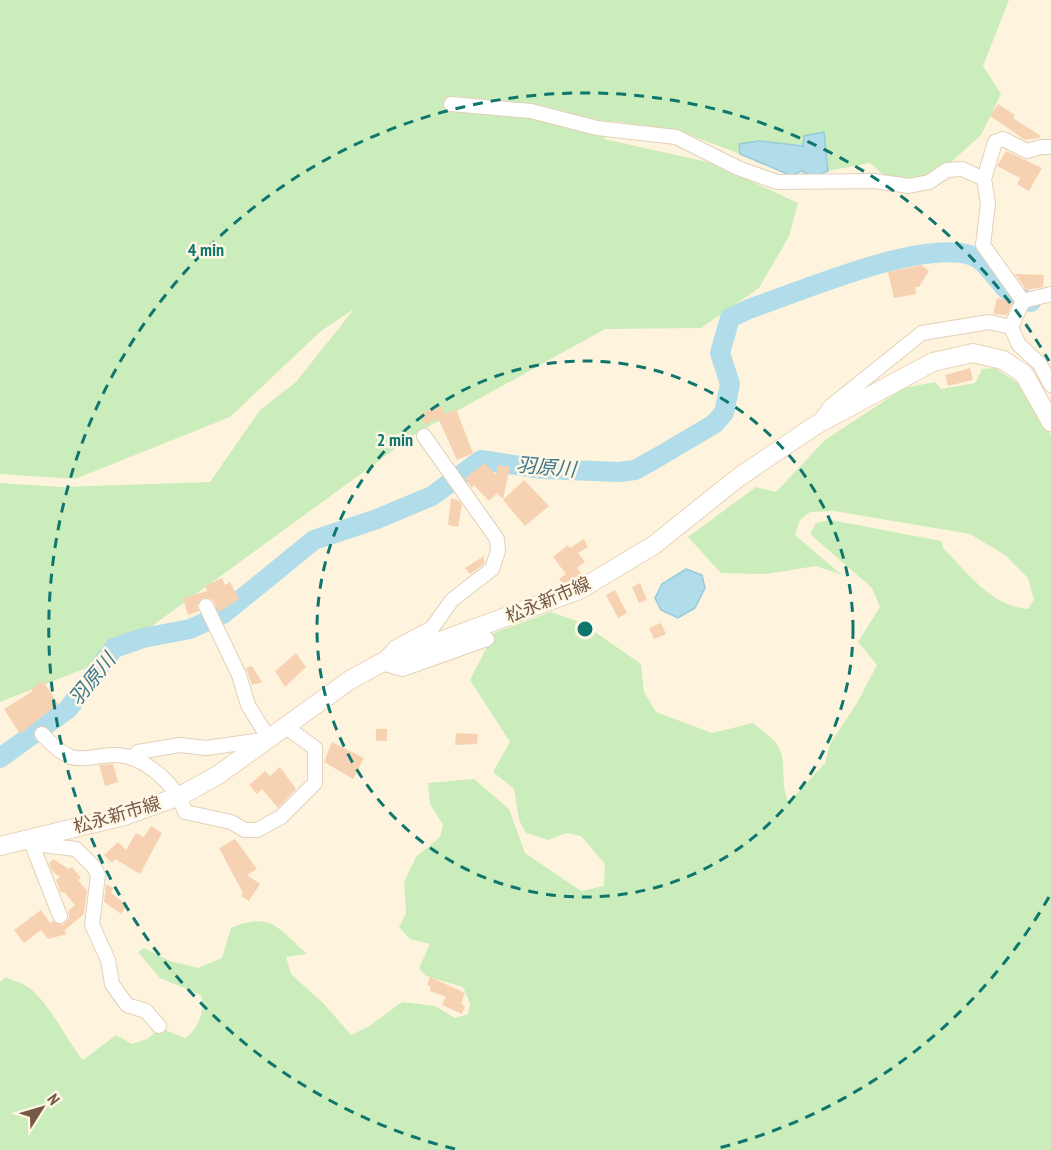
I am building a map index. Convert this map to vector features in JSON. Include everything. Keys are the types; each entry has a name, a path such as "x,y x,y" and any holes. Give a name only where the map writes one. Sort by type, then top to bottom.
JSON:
{"main road":[{"name":"松永新市線","path":"0,846 124,816 180,796 218,775 350,680 381,663 579,590 654,545 739,477 816,425 933,362 953,355 973,353 1003,360 1024,374 1051,422"}],"street":[{"path":"451,104 531,111 597,128 676,137 738,168 777,182 874,181 909,186 929,182 948,170 962,169 984,179"},
{"path":"1023,301 983,245 988,204 984,179 995,142 1003,139 1027,151 1051,147"},
{"path":"1023,301 1051,294"},
{"path":"1023,301 1011,327 1019,345 1040,363 1051,384"},
{"path":"816,425 831,406 922,333 989,322 1011,327"},
{"path":"424,436 497,539 498,551 492,569 452,600 432,628 396,647 381,663 403,669 487,639"},
{"path":"132,758 138,752 180,745 206,748 269,739 248,705 238,675 206,606"},
{"path":"42,734 56,749 73,758 116,754 132,758 158,774 180,796 185,812 231,822 245,830 257,830 281,817 315,783 315,748 286,727"},
{"path":"34,838 33,847 60,916"},
{"path":"34,838 42,845 76,849 94,867 98,875 92,925 108,960 112,984 127,1005 146,1011 159,1026"}],"green space":[{"path":"0,0 1009,0 983,66 1001,94 981,135 949,164 914,181 887,178 870,163 828,171 824,132 803,146 759,141 740,144 740,154 687,134 614,121 604,139 712,163 798,203 789,236 759,288 701,328 605,329 417,433 104,661 0,702 0,483 62,487 210,482 260,410 296,382 354,309 321,331 230,417 75,479 0,474"},
{"path":"995,368 1021,385 1051,435 1051,1150 0,1150 0,982 6,977 23,984 39,998 83,1060 116,1035 132,1044 147,1039 160,1028 185,1038 194,1030 200,1019 201,995 160,978 138,952 144,948 170,961 198,968 222,958 231,928 256,921 265,922 281,930 307,954 286,957 291,974 325,1005 351,1035 368,1027 402,1002 435,1006 455,1018 468,1014 470,1003 463,987 426,976 419,968 430,944 410,939 399,927 406,913 404,882 416,857 440,837 443,825 430,804 428,783 474,779 509,809 525,853 581,891 604,886 605,864 581,836 566,833 548,840 526,833 519,820 514,789 493,772 510,742 470,680 494,633 551,612 582,623 641,664 644,692 656,712 712,733 753,723 770,737 781,753 784,788 789,802 825,763 830,744 857,703 877,665 858,642 880,607 872,588 810,534 816,523 831,520 941,541 944,549 982,587 1003,602 1015,607 1028,609 1034,600 1028,578 1005,555 970,534 834,511 810,512 800,520 795,535 842,575 816,566 766,574 721,573 688,537 756,487 776,492 825,440 904,388 935,382 941,389 975,383 982,369"}],"water":[{"path":"824,132 828,171 814,177 801,171 792,176 740,154 739,144 759,141 803,146 804,136"},
{"path":"686,569 702,575 705,588 695,608 678,618 661,610 655,598 662,584"}],"building":[{"path":"998,104 1015,115 1013,118 1041,136 1025,140 990,116"},
{"path":"1006,151 1042,168 1029,191 1017,184 1020,178 997,166"},
{"path":"921,265 929,271 919,287 915,287 916,294 894,298 888,272"},
{"path":"1015,274 1044,275 1043,287 1026,290"},
{"path":"997,298 1013,302 1007,315 993,314"},
{"path":"970,368 973,380 948,386 945,375"},
{"path":"436,406 442,407 445,414 456,409 473,453 457,460 438,418 426,425 420,415"},
{"path":"485,463 496,475 498,465 510,467 503,499 497,493 489,501 474,485 472,488 465,478"},
{"path":"524,480 549,506 525,526 503,500"},
{"path":"451,498 458,500 462,505 458,527 448,525"},
{"path":"584,539 588,547 578,553 585,562 577,568 582,574 563,584 559,579 566,574 553,557 568,545 570,548"},
{"path":"484,556 484,564 470,574 465,568"},
{"path":"222,578 225,585 230,582 239,599 219,612 212,599 203,598 197,605 199,611 188,615 183,598 207,591 205,586"},
{"path":"640,583 647,600 639,603 632,587"},
{"path":"615,590 627,613 618,618 606,595"},
{"path":"661,623 666,634 654,639 649,628"},
{"path":"296,653 306,667 285,687 275,671"},
{"path":"252,666 262,682 252,685 246,668"},
{"path":"43,681 58,704 20,734 4,709 33,691 31,689"},
{"path":"376,729 387,729 387,741 376,741"},
{"path":"456,733 478,734 477,744 455,745"},
{"path":"332,742 364,758 353,779 324,762"},
{"path":"113,764 118,782 105,786 99,765"},
{"path":"280,767 296,789 278,808 262,789 257,794 249,785 265,771 270,776"},
{"path":"151,826 162,833 140,874 115,859 112,863 104,855 118,842 126,850 136,833 144,837"},
{"path":"235,839 257,869 247,875 260,884 249,901 241,896 243,893 219,848"},
{"path":"53,859 69,869 72,867 81,878 78,880 87,891 84,914 64,931 67,934 48,939 41,930 24,943 14,930 41,910 50,923 53,921 63,925 69,918 68,911 75,905 64,892 61,893 56,880 60,877 52,871 49,864"},
{"path":"106,884 113,888 111,893 127,905 121,914 104,902"},
{"path":"430,977 465,993 461,1004 465,1006 462,1014 442,1005 446,997 430,991 431,987 427,985"}],"waterway":[{"name":"羽原川","path":"0,758 68,709 114,648 143,638 190,629 223,614 314,540 377,519 432,496 481,460 542,469 619,472 635,470 714,424 724,413 730,384 720,353 730,318 749,309 860,270 921,255 948,252 976,257 1009,292 1031,302"}]}
